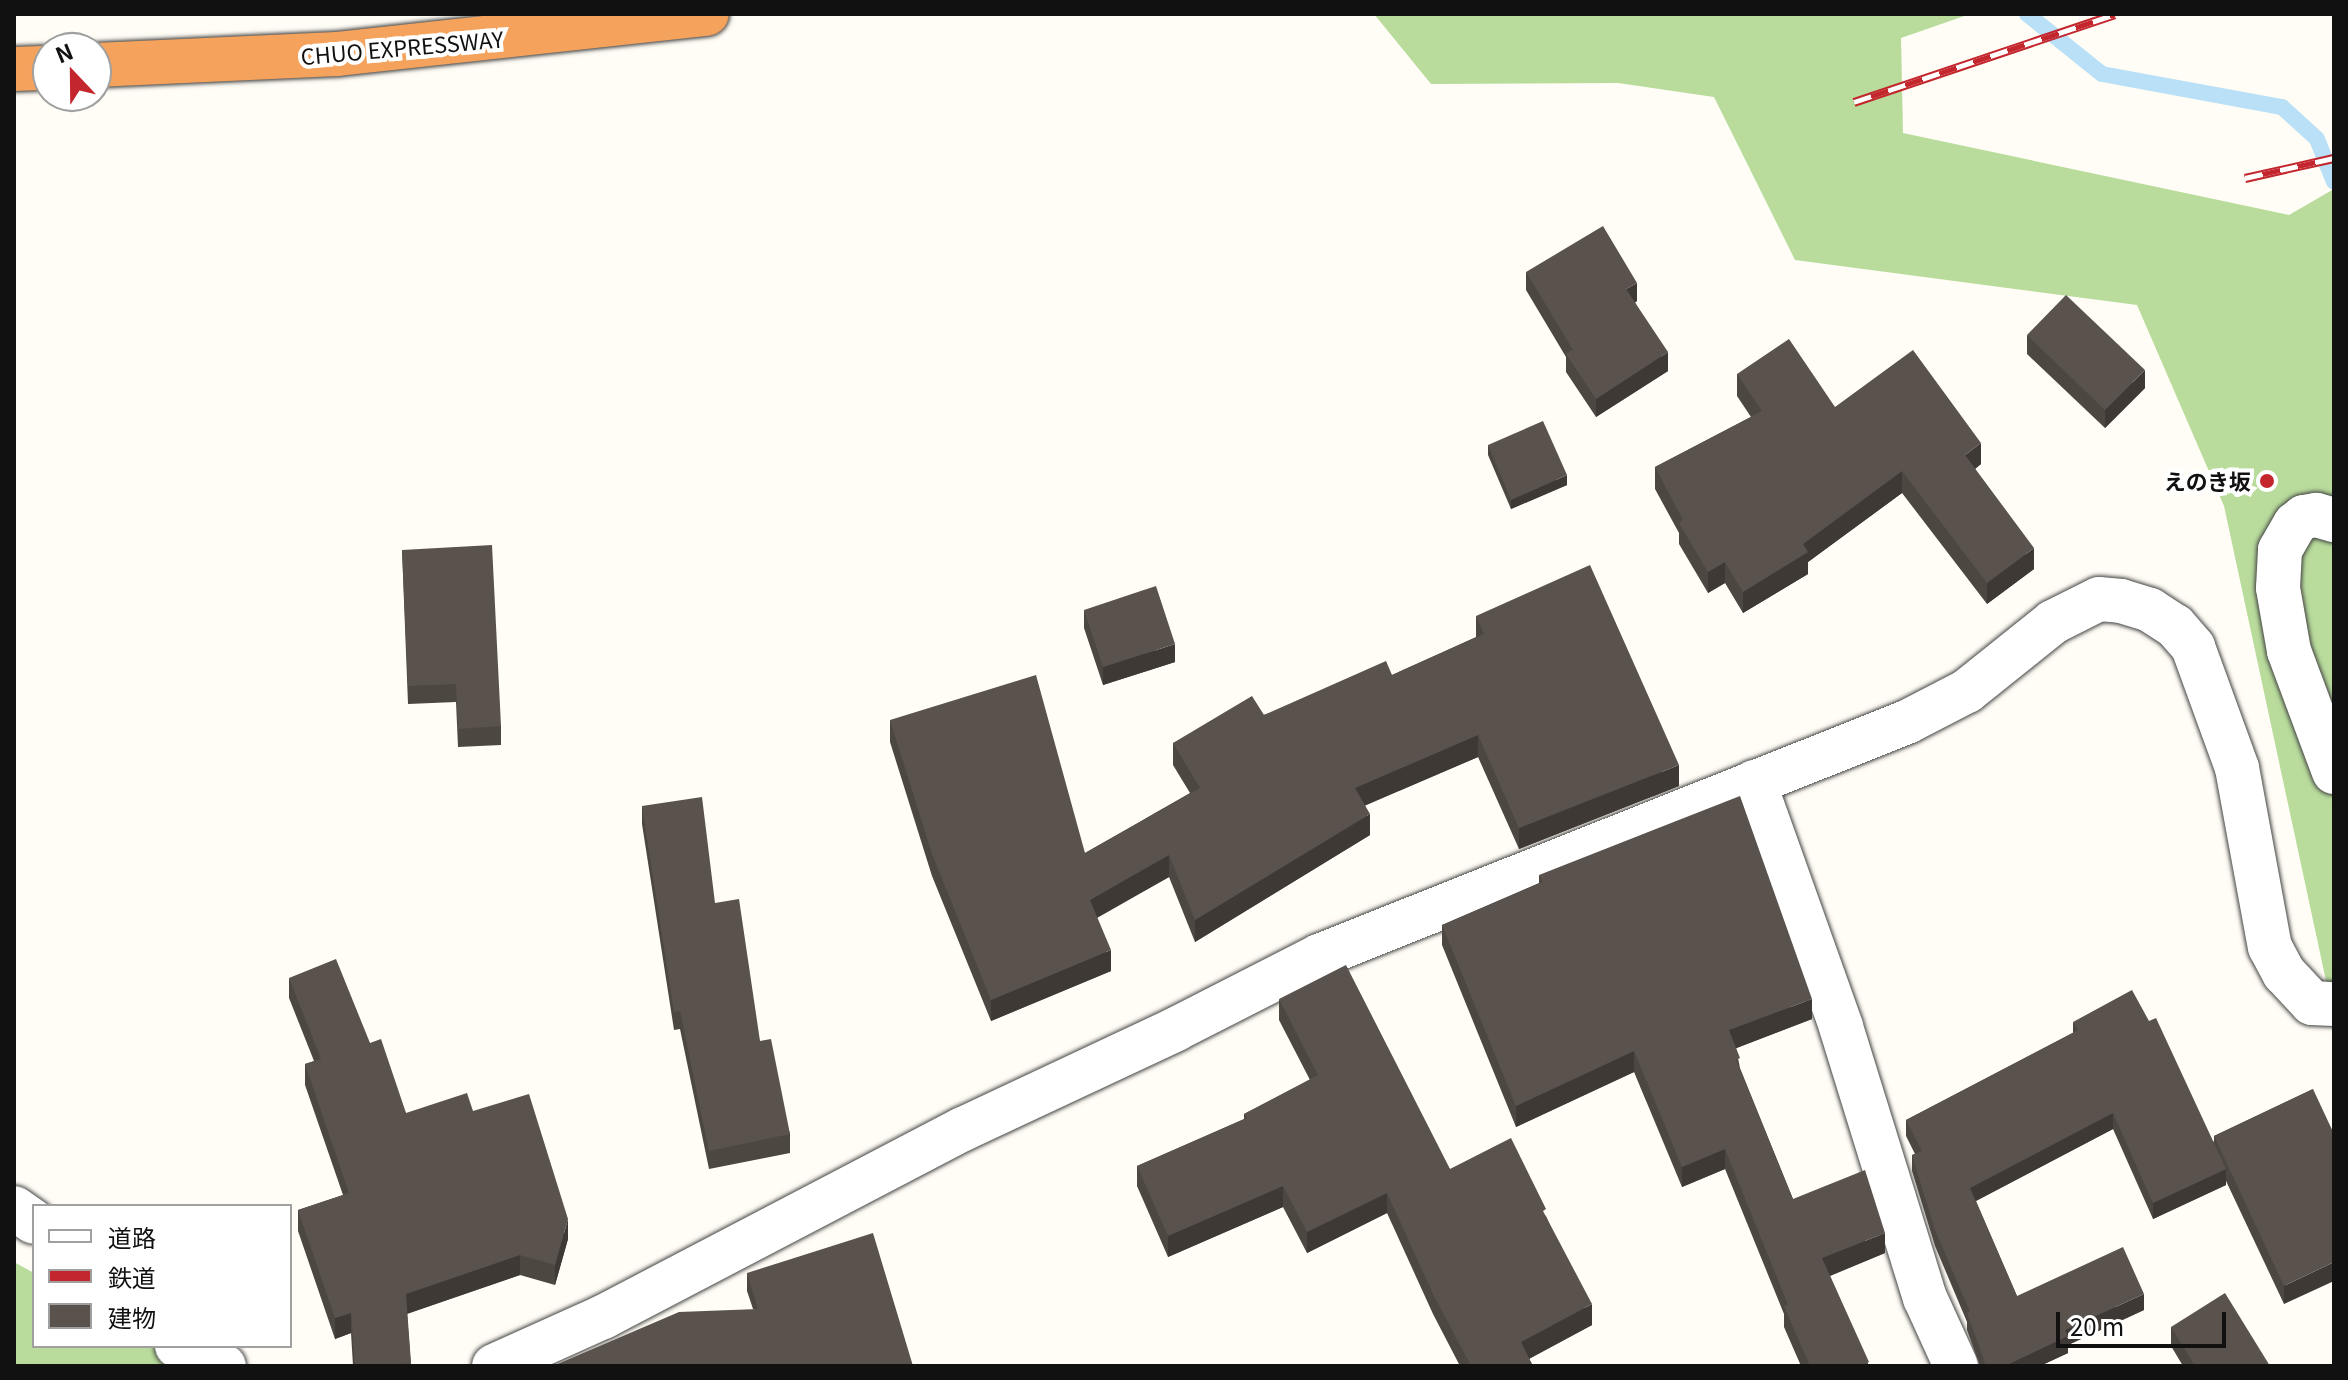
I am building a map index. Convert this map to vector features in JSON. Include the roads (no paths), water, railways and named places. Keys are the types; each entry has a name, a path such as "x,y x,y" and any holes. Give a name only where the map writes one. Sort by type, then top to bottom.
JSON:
{"highway":[{"name":"CHUO EXPRESSWAY","path":"112,64 337,54 707,14"}],"street":[{"path":"2334,520 2316,515 2304,517 2295,524 2280,550 2278,588 2289,651 2334,772"},
{"path":"494,1366 603,1317 963,1129 1176,1029 1319,956 1907,722 1967,691 2053,622 2099,599 2121,601 2150,610 2175,626 2193,647 2237,768 2270,947 2284,973 2312,1003 2334,1004"},
{"path":"1754,782 1841,1027 1925,1298 1956,1366"},
{"path":"14,1208 32,1221"},
{"path":"182,1348 224,1366"}],"waterway":[{"path":"2027,14 2102,74 2282,107 2317,139 2334,182"}],"railway":[{"path":"1854,102 2115,14"},
{"path":"2245,178 2334,158"}],"place":[{"name":"えのき坂","path":"2267,481"}]}
